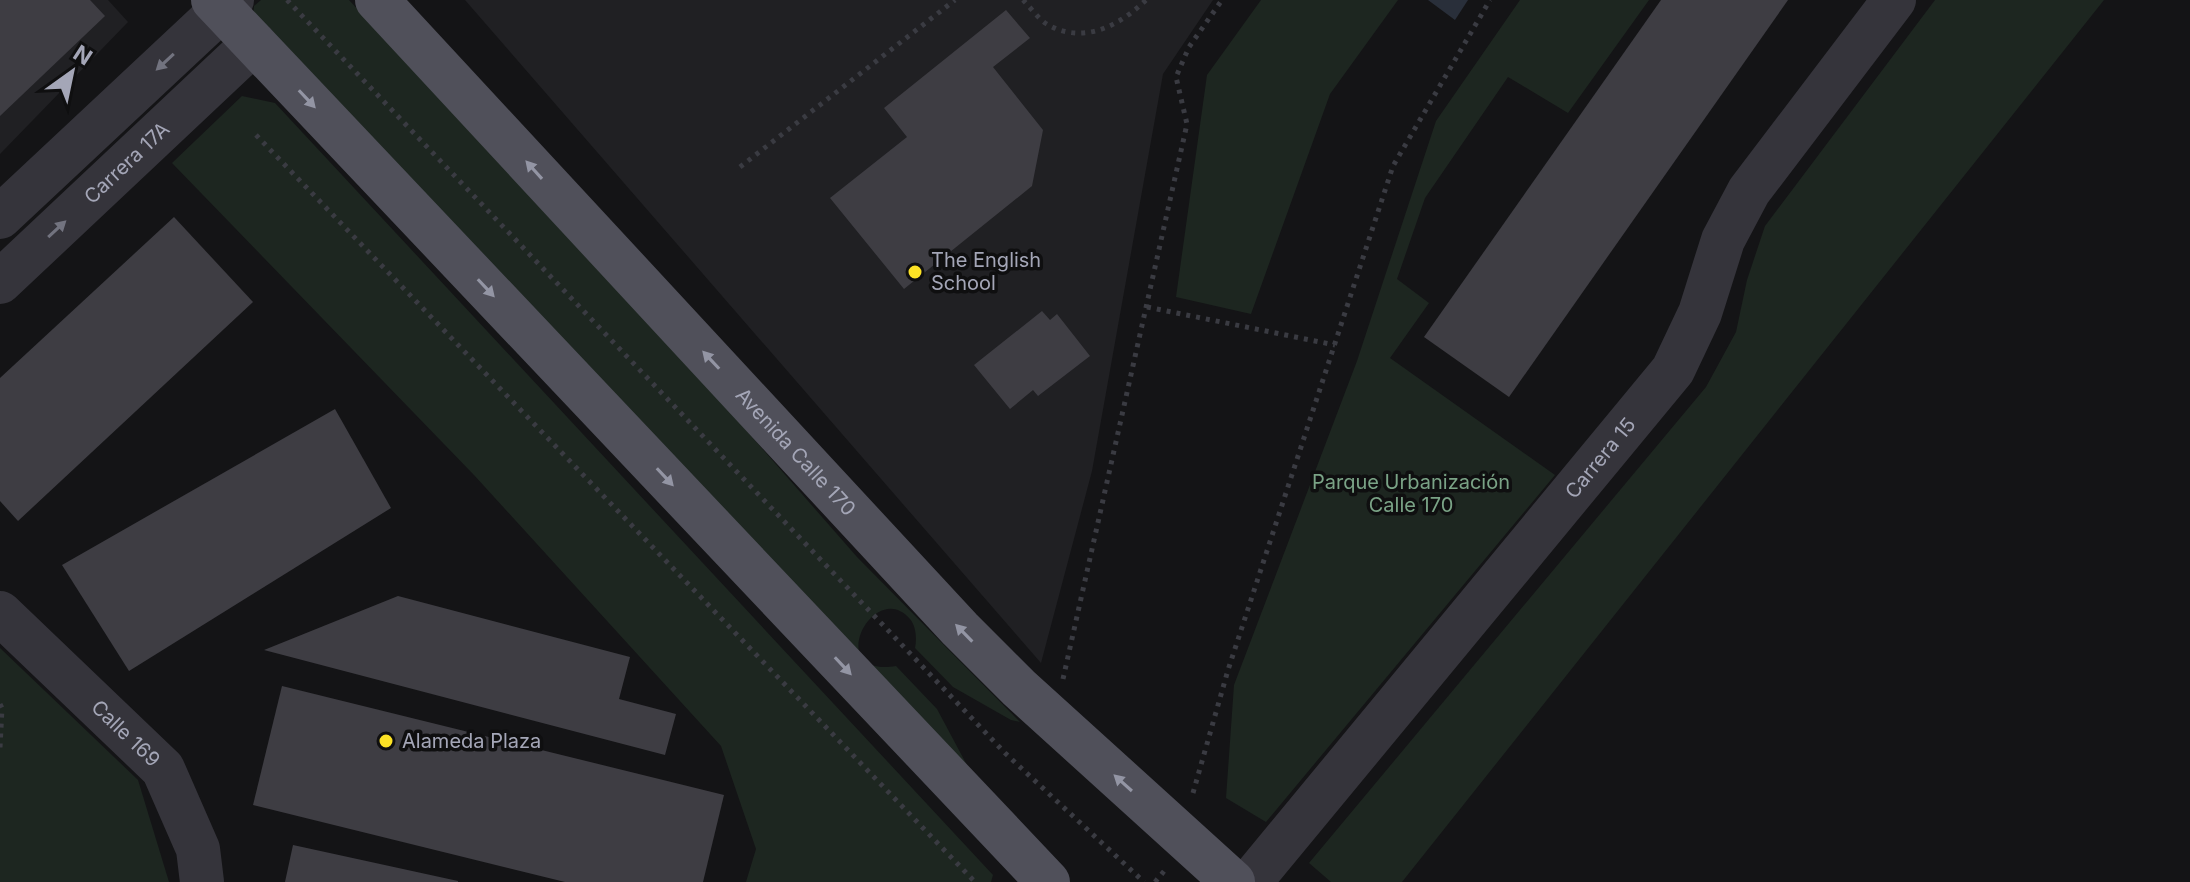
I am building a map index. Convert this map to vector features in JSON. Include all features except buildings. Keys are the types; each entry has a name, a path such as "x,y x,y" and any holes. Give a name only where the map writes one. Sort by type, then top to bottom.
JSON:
{"main road":[{"name":"Avenida Calle 170","path":"377,0 960,629 1019,688 1233,882"},
{"path":"222,3 254,43 1048,882"}],"street":[{"name":"Carrera 15","path":"1250,882 1673,370 1700,313 1723,240 1749,191 1894,0"},
{"path":"0,217 222,3"},
{"name":"Carrera 17A","path":"0,282 254,43"},
{"name":"Calle 169","path":"0,613 163,769 198,849 202,882"}],"path":[{"path":"287,0 1005,753 1144,882"},
{"path":"740,167 955,0"},
{"path":"1023,0 1045,22 1068,31 1101,32 1129,16 1146,0"},
{"path":"1063,682 1187,124 1176,77 1189,47 1222,0"},
{"path":"1192,797 1228,670 1393,166 1490,0"},
{"path":"256,135 975,882"},
{"path":"1147,307 1335,345"},
{"path":"0,704 0,748"}],"shaded area":[{"path":"0,0 108,0 128,22 0,154"},
{"name":"The English School","path":"465,0 1213,0 1163,74 1092,471 1041,663"},
{"path":"1428,0 1468,0 1455,20"}],"green space":[{"path":"261,0 349,0 690,366 857,557 1020,722 953,687 915,648 914,625 896,609 882,610 870,619 858,645 862,658 874,666 896,666 937,709 976,782 253,17 254,6"},
{"path":"1261,0 1398,0 1330,94 1251,314 1176,297 1207,75"},
{"name":"Parque Urbanización Calle 170","path":"1520,0 1649,0 1568,113 1508,77 1425,198 1397,279 1429,303 1390,358 1555,475 1266,822 1226,798 1234,685 1357,361 1436,121"},
{"path":"1935,0 2104,0 1402,882 1331,882 1309,863 1706,387 1736,332 1747,280 1765,226"},
{"path":"242,96 275,103 993,875 991,882 746,882 756,849 721,746 474,475 172,163"},
{"path":"0,648 138,780 169,882 0,882"}],"place":[{"name":"The English School","path":"915,272"},
{"name":"Alameda Plaza","path":"386,741"}]}
